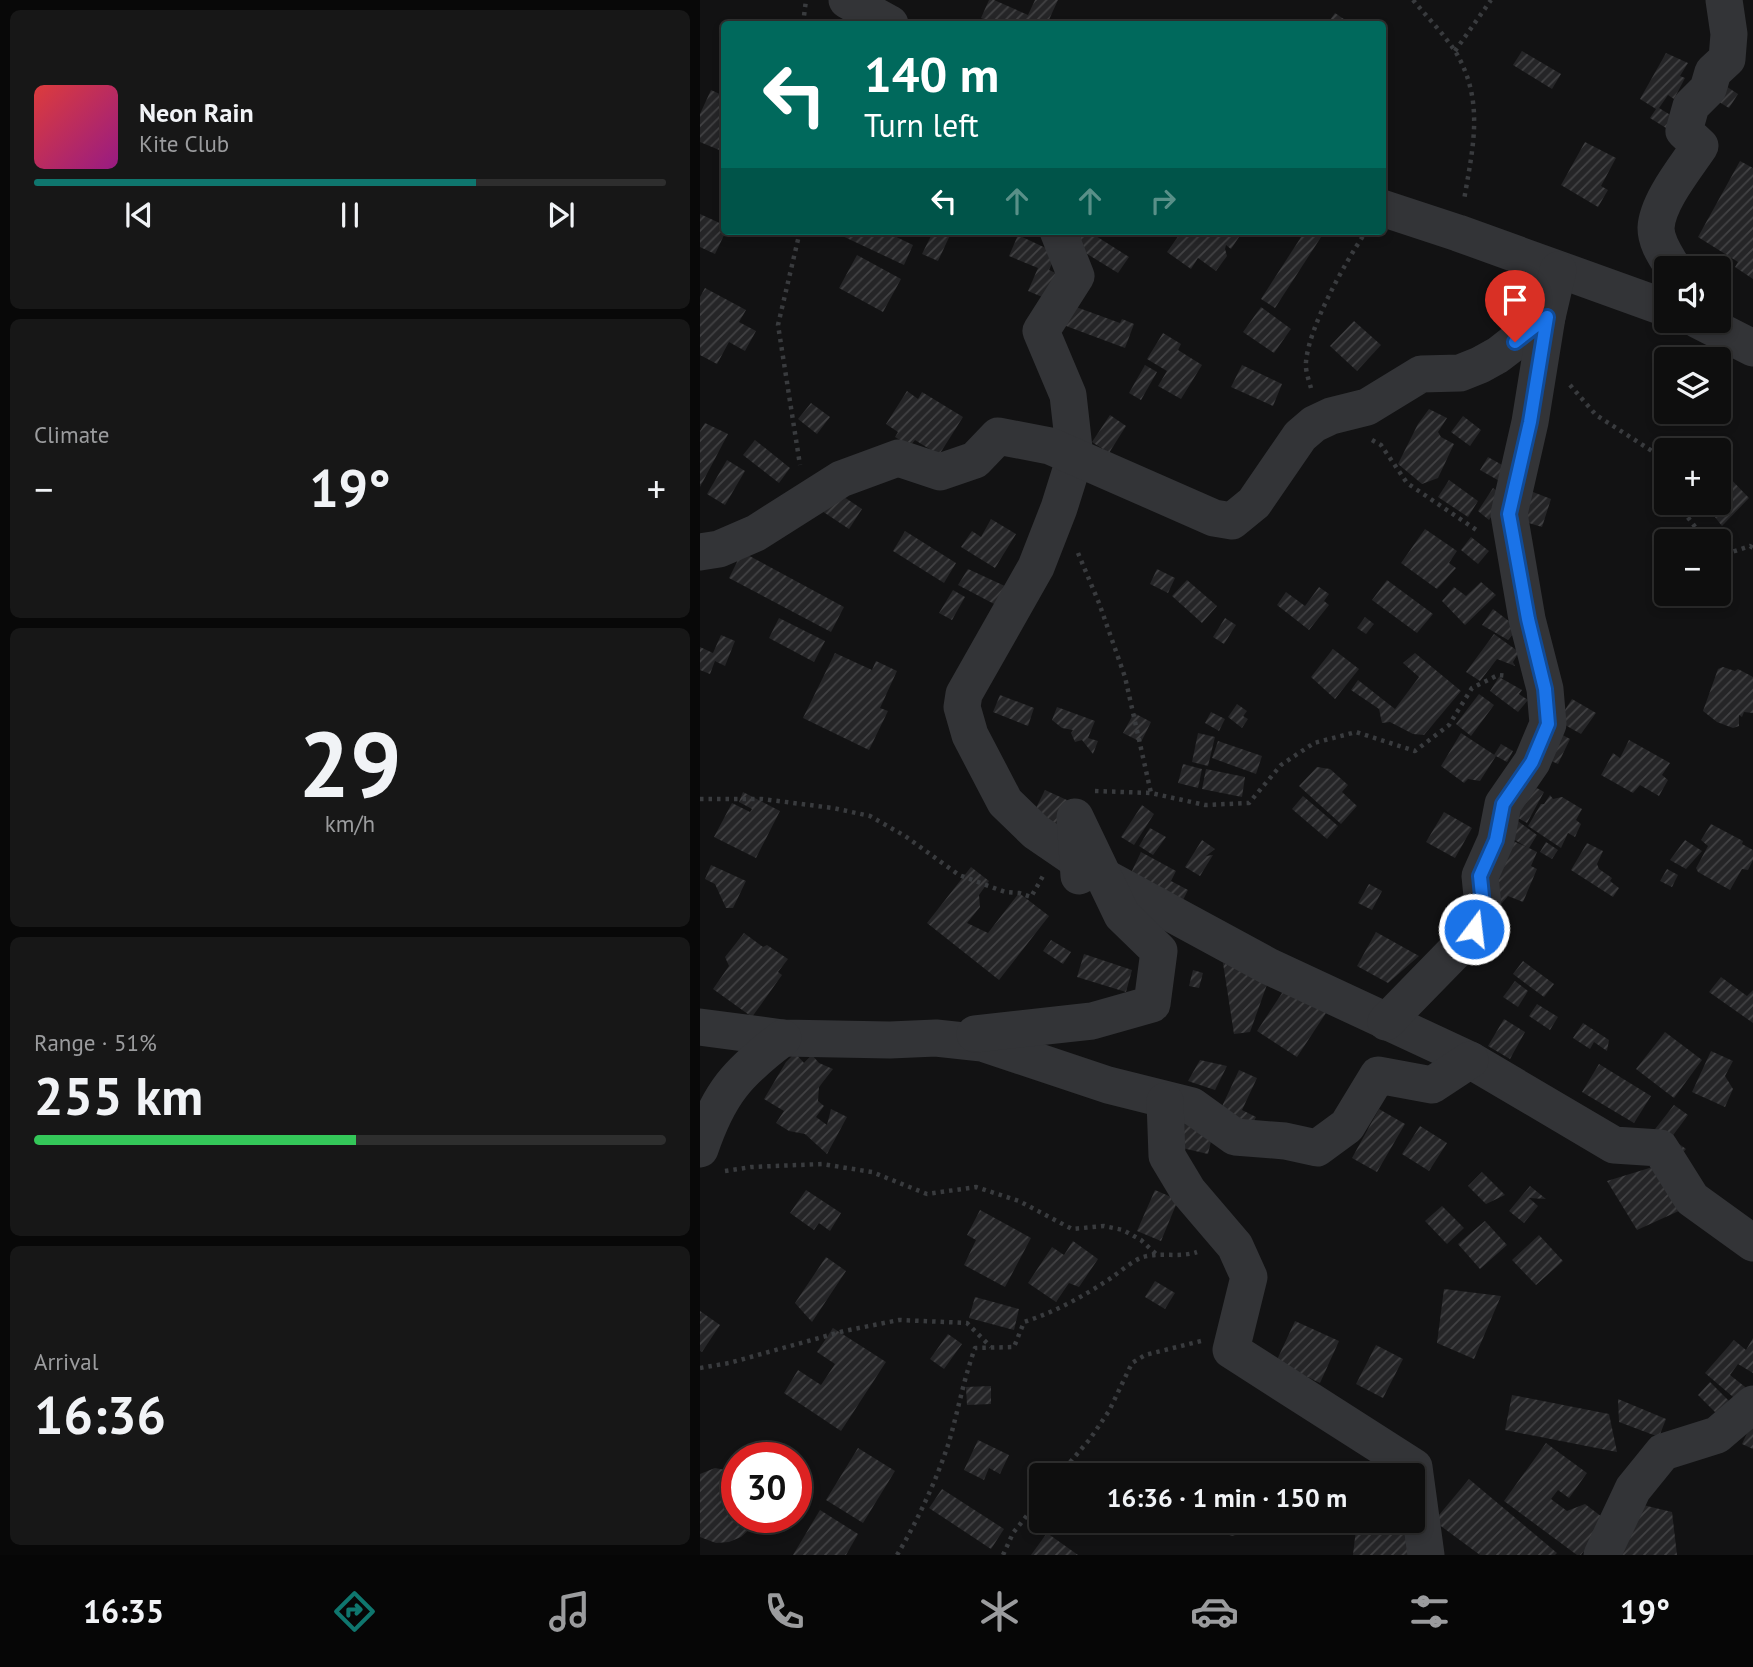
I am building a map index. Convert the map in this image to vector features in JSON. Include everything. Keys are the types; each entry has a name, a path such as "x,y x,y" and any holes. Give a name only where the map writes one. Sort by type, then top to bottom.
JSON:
{"street":[{"path":"847,0 885,21"},
{"path":"1666,256 1656,229 1660,209 1700,146 1684,131 1691,106 1708,89 1713,72 1727,59 1729,34 1724,0"},
{"path":"1386,209 1654,304"},
{"path":"1060,235 1076,276 1041,331 1068,394 1075,457 1036,567 964,694 962,707 970,735 1004,802 1037,832 1093,871 1269,966 1470,1060 1614,1145 1660,1148 1692,1199 1753,1243"},
{"path":"1386,1022 1463,943 1484,916 1480,876 1496,840 1503,804 1532,762 1548,724 1545,689 1509,514 1530,422 1544,333 1558,270"},
{"path":"700,552 719,549 756,533 841,479 898,458 940,472 975,460 998,436 1049,446 1214,518 1232,521 1254,503 1300,436 1314,424 1331,416 1367,407 1421,374 1460,373 1544,333"},
{"path":"1725,333 1753,348"},
{"path":"700,1027 783,1038 936,1038 1092,1021 1152,1004 1159,951 1122,915 1075,817 1080,887 1093,871"},
{"path":"706,1161 715,1110 749,1064 783,1038"},
{"path":"936,1038 982,1043 1164,1101 1192,1106 1236,1137 1285,1141 1317,1148 1347,1126 1378,1074 1432,1085 1470,1060"},
{"path":"1164,1101 1167,1156 1188,1191 1235,1246 1249,1277 1231,1350 1414,1466 1426,1555"},
{"path":"1602,1555 1633,1489 1663,1452 1717,1435 1753,1404"}],"path":[{"path":"803,21 806,0"},
{"path":"1413,0 1455,51 1471,86 1476,128 1458,233"},
{"path":"1455,51 1491,0"},
{"path":"799,235 778,325 805,501"},
{"path":"1363,235 1343,265 1316,329 1305,363 1310,388 1331,416 1381,445 1407,483 1516,558"},
{"path":"1544,333 1596,415 1654,450"},
{"path":"1059,508 1099,603 1125,677 1151,793"},
{"path":"1685,515 1696,529"},
{"path":"1731,552 1750,546 1753,548"},
{"path":"1085,791 1151,793 1205,805 1249,803 1282,765 1314,743 1356,732 1415,751 1449,725 1472,688 1498,675 1510,677 1539,662"},
{"path":"700,799 762,799 833,808 870,816 905,836 959,875 1004,892 1031,897 1044,874"},
{"path":"706,1161 751,1167 822,1164 872,1172 927,1194 976,1187 1019,1201 1072,1229 1104,1226 1123,1230 1141,1240 1157,1255"},
{"path":"897,1555 911,1532 947,1446 975,1348 1014,1347 1024,1322 1048,1315 1141,1258 1196,1253 1205,1244 1216,1222"},
{"path":"700,1368 729,1363 844,1331 899,1320 967,1323 992,1348"},
{"path":"1069,1463 1109,1411 1132,1363 1145,1355 1168,1348 1217,1338 1231,1350"},
{"path":"1003,1555 1013,1533 1029,1513"}],"building":[{"path":"989,0 1028,15 1035,0 1058,0 1048,21 988,21 981,18"},
{"path":"1335,13 1347,21 1329,21"},
{"path":"1522,51 1561,74 1552,89 1513,65"},
{"path":"1666,53 1688,63 1680,76 1685,78 1674,99 1668,95 1659,108 1672,116 1666,128 1650,118 1656,109 1640,99"},
{"path":"1718,81 1738,94 1729,108 1709,96"},
{"path":"711,90 721,95 721,151 700,142 700,114"},
{"path":"1585,142 1616,158 1601,186 1608,190 1598,207 1561,185"},
{"path":"1740,161 1753,168 1753,279 1735,267 1738,262 1731,256 1698,237"},
{"path":"700,214 721,224 721,235 724,235 715,254 700,247"},
{"path":"840,235 892,235 913,245 904,265"},
{"path":"929,235 950,235 938,261 922,254 931,236"},
{"path":"1018,235 1050,250 1055,257 1049,270 1058,274 1047,299 1028,291 1038,268 1009,256"},
{"path":"1077,235 1094,235 1129,257 1118,273 1071,244"},
{"path":"1179,235 1240,235 1231,249 1226,245 1227,256 1216,271 1198,258 1191,269 1167,252"},
{"path":"1302,235 1322,235 1275,308 1261,299"},
{"path":"857,255 901,279 883,312 839,288"},
{"path":"705,288 746,310 739,322 756,331 745,351 729,342 717,364 700,355 700,297"},
{"path":"1065,303 1120,323 1122,319 1134,324 1125,348 1058,323"},
{"path":"1261,307 1291,329 1274,353 1243,332"},
{"path":"1354,321 1381,345 1357,371 1330,346"},
{"path":"1163,333 1181,344 1178,350 1202,365 1181,399 1158,386 1167,371 1147,359"},
{"path":"1145,365 1157,372 1141,400 1129,393"},
{"path":"1242,365 1282,384 1273,406 1231,387"},
{"path":"907,391 918,399 922,392 963,417 939,455 915,440 910,446 895,437 898,432 886,424"},
{"path":"811,403 830,417 817,434 798,419"},
{"path":"1429,409 1447,418 1438,432 1441,437 1454,444 1438,478 1422,484 1398,464 1418,424"},
{"path":"1110,415 1126,426 1109,453 1092,442"},
{"path":"1463,416 1481,430 1470,446 1451,432"},
{"path":"705,423 728,434 700,487 700,431"},
{"path":"755,440 790,468 779,483 743,455"},
{"path":"1488,457 1518,474 1510,487 1480,470"},
{"path":"727,460 745,471 725,505 707,494"},
{"path":"1731,479 1749,498 1722,526 1713,515 1731,515"},
{"path":"1449,480 1478,501 1468,517 1438,497"},
{"path":"1493,488 1505,497 1489,520 1478,511"},
{"path":"1523,488 1551,499 1542,527 1510,517"},
{"path":"832,489 862,509 849,529 819,509"},
{"path":"991,519 1016,534 995,568 961,547 972,531 981,537"},
{"path":"1425,529 1457,551 1449,563 1456,568 1437,589 1401,563"},
{"path":"905,531 956,563 944,583 893,551"},
{"path":"1471,537 1489,551 1478,564 1461,550"},
{"path":"742,552 844,607 831,632 729,578"},
{"path":"968,569 1007,587 996,605 958,585"},
{"path":"1157,569 1175,578 1168,593 1150,584"},
{"path":"1187,580 1217,606 1202,623 1172,596"},
{"path":"1387,580 1433,614 1417,633 1372,600"},
{"path":"1481,582 1496,595 1465,625 1442,601 1454,587 1466,596"},
{"path":"1319,587 1329,594 1324,601 1329,605 1309,630 1277,605 1286,592 1305,606"},
{"path":"953,590 965,597 952,620 939,613"},
{"path":"1493,609 1518,628 1508,640 1482,625"},
{"path":"1365,617 1374,624 1366,634 1357,628"},
{"path":"779,618 825,641 814,662 769,638"},
{"path":"1225,618 1236,625 1224,644 1213,637"},
{"path":"1494,634 1519,652 1513,662 1515,666 1497,659 1480,681 1466,672"},
{"path":"721,635 735,641 725,666 715,661 710,674 700,670 700,647 713,653"},
{"path":"1333,649 1359,669 1335,699 1311,677"},
{"path":"835,653 872,670 876,661 897,671 880,708 888,711 869,750 803,718"},
{"path":"1415,653 1461,691 1424,735 1413,734 1390,722 1382,723 1379,709 1351,690 1358,680 1395,709 1419,677 1403,663"},
{"path":"1723,667 1735,671 1738,669 1753,677 1753,713 1744,712 1742,717 1739,715 1739,726 1733,728 1717,722 1703,711 1718,669"},
{"path":"1499,677 1522,690 1519,694 1528,700 1518,712 1490,691"},
{"path":"1479,694 1494,705 1471,736 1456,724"},
{"path":"1000,695 1034,708 1028,726 993,712"},
{"path":"1572,699 1596,713 1581,734 1558,721"},
{"path":"1237,704 1247,711 1243,716 1248,719 1242,728 1228,717"},
{"path":"1057,707 1095,721 1088,738 1098,741 1093,754 1082,740 1075,742 1071,733 1073,730 1062,728 1052,720"},
{"path":"1211,712 1225,719 1219,731 1205,723"},
{"path":"1134,713 1151,722 1141,742 1123,733"},
{"path":"1557,732 1570,739 1558,764 1545,758"},
{"path":"1198,733 1215,737 1208,766 1192,762"},
{"path":"1461,733 1496,756 1480,781 1468,779 1464,783 1441,766"},
{"path":"1629,740 1670,763 1662,775 1668,780 1659,796 1640,785 1633,793 1601,775 1613,753 1620,758"},
{"path":"1218,741 1262,756 1256,774 1212,758"},
{"path":"1501,744 1513,751 1507,762 1494,755"},
{"path":"1183,764 1202,769 1198,788 1178,783"},
{"path":"1317,767 1330,769 1348,785 1342,792 1357,806 1341,824 1299,786"},
{"path":"1206,769 1245,777 1242,797 1202,789"},
{"path":"1524,781 1544,792 1527,823 1509,813"},
{"path":"1045,790 1080,806 1068,831 1033,814"},
{"path":"743,792 780,811 756,858 714,837 732,803 750,812 752,809 739,802"},
{"path":"1550,795 1553,799 1562,797 1582,809 1576,820 1581,824 1575,837 1568,833 1561,848 1528,826 1541,804 1544,804"},
{"path":"1303,796 1338,826 1327,839 1292,809"},
{"path":"1142,805 1154,814 1134,845 1121,837"},
{"path":"1444,812 1472,828 1455,858 1426,842"},
{"path":"1515,819 1537,835 1529,848 1537,852 1531,866 1537,869 1523,902 1508,896 1502,903 1486,894 1508,839 1527,847 1506,835"},
{"path":"1711,824 1743,841 1742,844 1753,850 1753,860 1748,870 1742,869 1730,890 1698,872 1696,868 1708,846 1701,840"},
{"path":"1150,828 1166,837 1153,855 1139,846"},
{"path":"1202,840 1215,849 1206,856 1213,855 1200,876 1185,867"},
{"path":"1685,840 1702,851 1686,869 1670,860"},
{"path":"1546,842 1558,850 1552,859 1540,852"},
{"path":"1587,843 1603,851 1597,864 1619,888 1613,897 1571,870"},
{"path":"1141,852 1176,871 1171,881 1188,890 1182,902 1130,875"},
{"path":"711,865 746,881 733,908 726,908 715,884 705,879"},
{"path":"971,867 989,881 979,895 980,907 967,923 988,933 1019,893 1049,916 999,980 927,923"},
{"path":"1667,869 1678,875 1672,887 1660,881"},
{"path":"1369,884 1382,891 1372,910 1358,903"},
{"path":"1376,932 1419,956 1388,983 1357,966"},
{"path":"744,933 763,947 767,945 788,959 778,972 782,975 752,1017 713,989 729,966 725,957"},
{"path":"1051,940 1071,952 1063,964 1043,951"},
{"path":"1084,954 1132,970 1126,992 1077,977"},
{"path":"1523,961 1554,984 1544,997 1513,974"},
{"path":"1223,963 1269,979 1250,1032 1234,1034"},
{"path":"1193,970 1203,973 1199,988 1189,986"},
{"path":"1721,977 1747,996 1753,990 1753,1023 1709,992"},
{"path":"1515,981 1528,991 1518,1007 1503,997"},
{"path":"1288,984 1328,1010 1297,1057 1257,1031"},
{"path":"1537,1004 1558,1017 1550,1030 1529,1016"},
{"path":"1504,1019 1525,1032 1510,1059 1488,1046"},
{"path":"1583,1023 1609,1040 1607,1051 1594,1042 1590,1049 1573,1038"},
{"path":"1665,1032 1702,1060 1674,1098 1636,1069"},
{"path":"1711,1051 1733,1061 1725,1076 1733,1089 1725,1107 1692,1092"},
{"path":"795,1053 804,1063 812,1055 819,1063 833,1069 819,1087 818,1101 824,1106 816,1117 827,1125 831,1109 847,1117 827,1154 805,1134 789,1131 776,1123 784,1111 764,1099 786,1062"},
{"path":"1200,1060 1227,1066 1215,1090 1188,1081"},
{"path":"1599,1064 1651,1096 1634,1123 1582,1092"},
{"path":"1239,1070 1257,1078 1242,1110 1256,1117 1249,1132 1217,1117"},
{"path":"1172,1096 1219,1108 1208,1154 1161,1143"},
{"path":"1674,1105 1688,1115 1671,1138 1686,1149 1677,1160 1648,1138"},
{"path":"1379,1109 1405,1124 1377,1172 1352,1158"},
{"path":"1420,1126 1447,1143 1429,1171 1402,1154"},
{"path":"1656,1166 1681,1210 1637,1230 1607,1181"},
{"path":"1482,1172 1505,1195 1486,1204 1468,1186"},
{"path":"1530,1186 1546,1199 1529,1198 1538,1206 1524,1223 1509,1211"},
{"path":"806,1190 841,1213 830,1231 819,1223 814,1230 790,1213"},
{"path":"1155,1190 1178,1200 1161,1241 1137,1231"},
{"path":"1442,1206 1464,1228 1447,1244 1425,1221"},
{"path":"980,1210 1031,1238 1005,1287 964,1265 976,1240 967,1235"},
{"path":"1485,1221 1507,1245 1480,1269 1458,1244"},
{"path":"1539,1235 1563,1261 1536,1285 1512,1260"},
{"path":"1073,1241 1098,1259 1079,1287 1069,1283 1056,1302 1028,1283 1052,1247 1064,1255"},
{"path":"826,1257 846,1271 812,1322 795,1303"},
{"path":"1155,1281 1175,1293 1165,1309 1145,1297"},
{"path":"1444,1289 1501,1296 1474,1359 1437,1343"},
{"path":"975,1297 1019,1309 1014,1330 969,1318"},
{"path":"700,1311 720,1325 702,1352 700,1351"},
{"path":"1295,1321 1339,1341 1320,1383 1276,1362"},
{"path":"833,1328 886,1362 841,1431 784,1393 798,1370 821,1385 835,1364 817,1352"},
{"path":"948,1334 962,1344 944,1369 930,1359"},
{"path":"1753,1338 1753,1373 1738,1364 1730,1375 1749,1390 1739,1402 1705,1373 1734,1340 1746,1350"},
{"path":"1376,1345 1403,1359 1383,1398 1356,1384"},
{"path":"1710,1382 1734,1406 1722,1419 1698,1395"},
{"path":"991,1386 991,1404 967,1405 966,1387"},
{"path":"1512,1395 1609,1414 1617,1452 1505,1430"},
{"path":"1618,1399 1666,1419 1659,1437 1619,1422"},
{"path":"1753,1420 1753,1449 1742,1444"},
{"path":"978,1440 1009,1455 1000,1474 989,1468 984,1480 964,1470"},
{"path":"1546,1443 1587,1473 1569,1498 1558,1490 1551,1499 1567,1511 1585,1504 1606,1520 1581,1555 1577,1555 1504,1501"},
{"path":"858,1448 895,1471 863,1523 826,1500"},
{"path":"715,1468 721,1469 721,1533 746,1533 741,1537 716,1543 700,1537 700,1474"},
{"path":"1469,1479 1557,1553 1480,1555 1434,1521"},
{"path":"942,1489 1004,1529 991,1549 929,1508"},
{"path":"1643,1505 1672,1512 1677,1555 1614,1555"},
{"path":"820,1510 858,1534 846,1555 793,1555 806,1533 812,1533 812,1523"},
{"path":"1047,1533 1078,1555 1031,1555"},
{"path":"1356,1533 1412,1533 1411,1555 1353,1555"}],"route":[{"path":"1474,929 1484,916 1480,876 1496,840 1503,804 1532,762 1548,724 1545,689 1528,619 1509,514 1530,422 1547,317 1515,342"}]}
